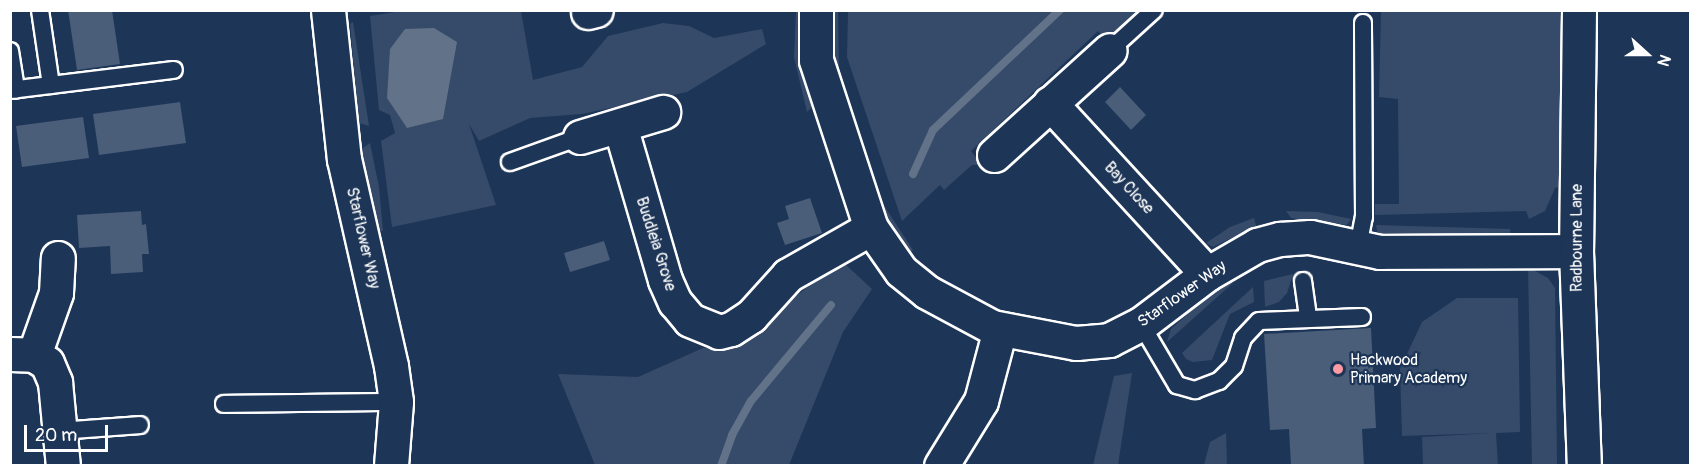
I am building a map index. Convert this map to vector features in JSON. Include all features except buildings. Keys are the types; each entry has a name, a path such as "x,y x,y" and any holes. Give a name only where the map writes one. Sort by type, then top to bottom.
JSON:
{"street":[{"name":"Starflower Way","path":"328,10 344,159 383,325 396,402 391,465"},
{"name":"Starflower Way","path":"816,10 816,60 871,228 901,271 918,285 973,319 1000,329 1076,343 1109,340 1142,324 1207,274 1257,245 1280,239 1310,237 1380,252 1576,251"},
{"name":"Radbourne Lane","path":"1579,10 1576,251 1584,465"},
{"path":"994,155 1110,50"},
{"name":"Bay Close","path":"1050,103 1207,274"},
{"path":"580,137 663,112"},
{"name":"Buddleia Grove","path":"620,126 665,280 675,302 690,320 719,332 731,329 751,316 788,275 871,228"},
{"path":"58,258 56,293 22,355 47,363 55,382 63,465"},
{"path":"941,465 981,401 1000,329"}],"lane":[{"path":"40,10 51,85"},
{"path":"1110,50 1154,10"},
{"path":"1358,247 1364,217 1363,22"},
{"path":"10,51 13,90 174,70"},
{"path":"510,162 580,137"},
{"path":"1303,281 1308,318"},
{"path":"1142,324 1177,385 1195,390 1219,381 1234,366 1243,338 1259,321 1362,317"},
{"path":"224,404 396,402"},
{"path":"60,431 140,425"}],"shaded area":[{"path":"408,10 521,11 533,80 582,67 608,36 663,23 689,26 714,38 762,29 766,44 687,92 582,114 530,118 479,141 469,124 496,205 392,227 381,141 395,133 390,115 379,110 370,16"},
{"path":"796,11 803,11 806,80 813,106 807,112 794,57"},
{"path":"830,11 838,11 839,68 856,123 883,204 913,250 907,254 891,235 832,69"},
{"path":"848,11 1139,11 1107,41 1098,31 971,151 982,165 972,165 944,190 940,185 902,221 847,57"},
{"path":"1381,11 1563,11 1564,186 1555,188 1545,211 1529,219 1526,211 1375,215 1375,204 1399,204 1398,99 1379,97"},
{"path":"353,22 369,126 359,123 350,24"},
{"path":"434,28 457,42 443,119 407,128 387,98 390,49 405,29"},
{"path":"370,143 379,187 383,231 378,231 361,149"},
{"path":"1286,211 1318,212 1351,219 1347,225 1291,218"},
{"path":"1254,218 1256,226 1213,247 1206,243 1230,227"},
{"path":"1376,225 1510,229 1511,237 1378,234"},
{"path":"844,263 872,289 843,332 789,465 595,465 558,374 638,377 703,348 742,343 813,282"},
{"path":"1528,267 1548,278 1555,288 1557,465 1532,465"},
{"path":"1293,274 1287,293 1279,302 1265,307 1264,281"},
{"path":"1222,283 1233,283 1167,342 1171,329"},
{"path":"1253,287 1254,302 1230,314 1212,360 1193,362 1186,359 1182,353"},
{"path":"1457,298 1518,298 1520,432 1496,433 1498,465 1423,465 1422,437 1493,433 1402,436 1400,369 1422,322"},
{"path":"1132,373 1118,465 1093,465 1114,376"},
{"path":"1226,433 1227,465 1204,465 1210,442"}],"waterway":[{"path":"913,174 933,130 1060,10"},
{"path":"721,466 732,435 751,401 831,305"}],"place":[{"name":"Hackwood Primary Academy","path":"1338,369"}]}
